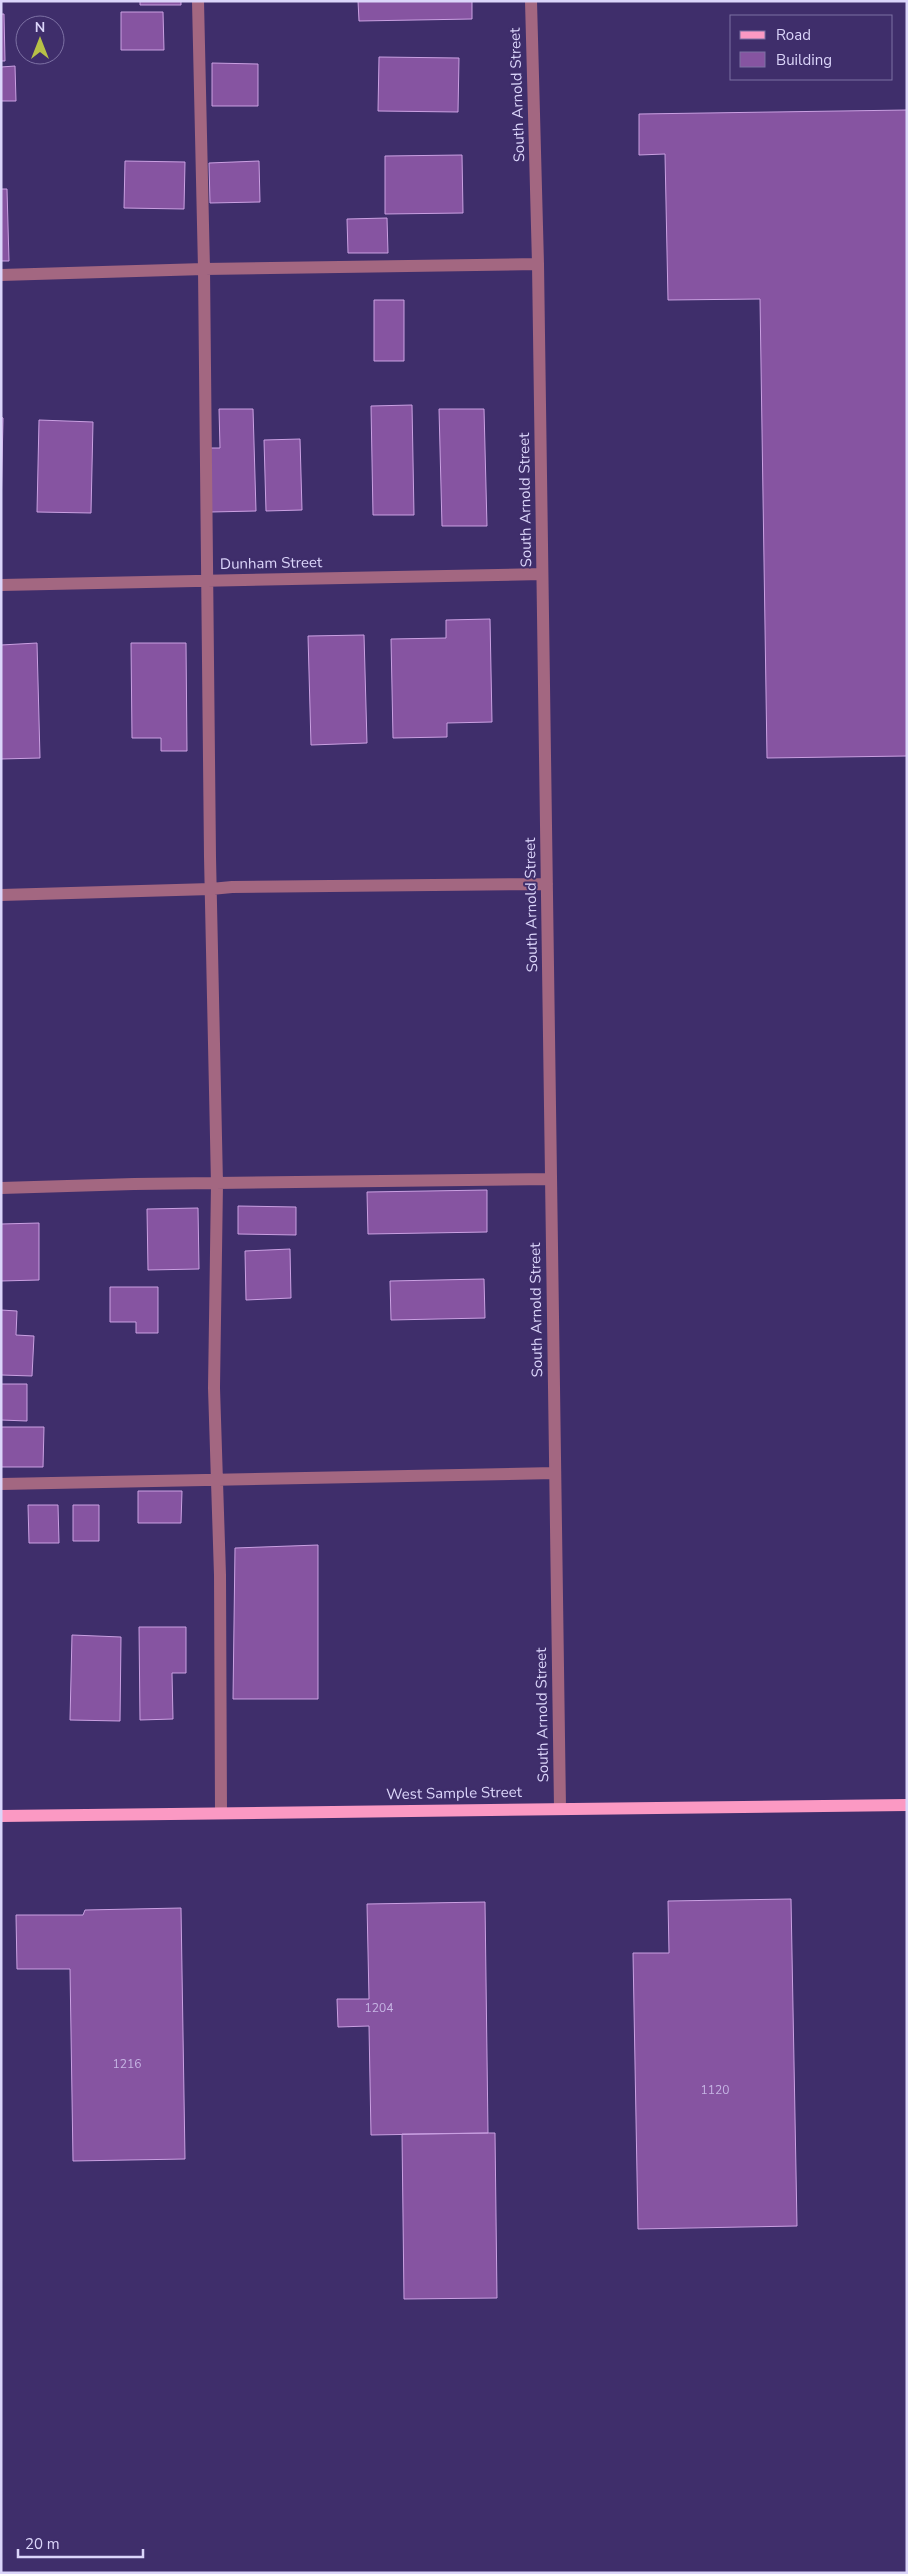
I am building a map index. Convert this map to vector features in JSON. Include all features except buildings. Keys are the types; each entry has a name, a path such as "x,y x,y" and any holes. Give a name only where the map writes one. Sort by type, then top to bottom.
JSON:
{"main road":[{"name":"West Sample Street","path":"1,1816 907,1805"}],"street":[{"path":"198,1 204,269 206,581 217,1184 214,1388 220,1575 221,1813"},
{"name":"South Arnold Street","path":"531,1 538,264 560,1808"},
{"path":"1,275 204,269 538,264"},
{"name":"Dunham Street","path":"1,585 542,574"},
{"path":"1,895 232,887 547,884"},
{"path":"1,1188 134,1184 551,1179"},
{"path":"1,1484 555,1473"}]}
